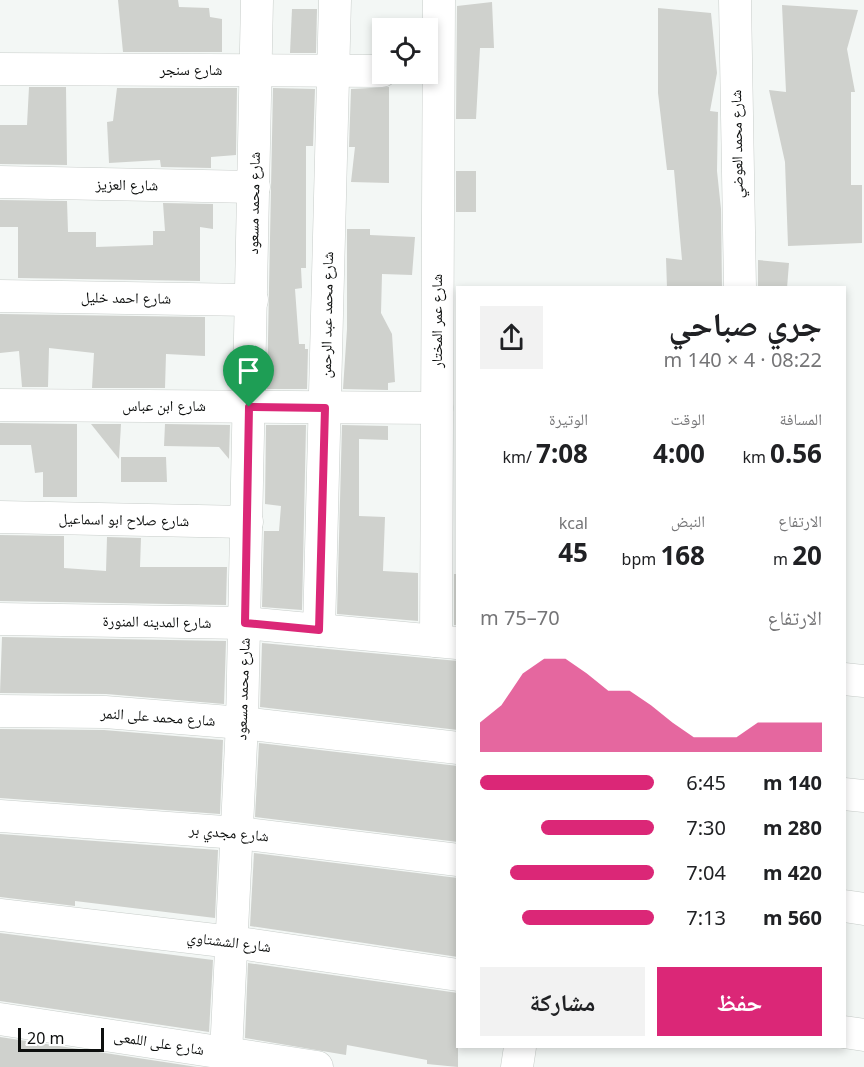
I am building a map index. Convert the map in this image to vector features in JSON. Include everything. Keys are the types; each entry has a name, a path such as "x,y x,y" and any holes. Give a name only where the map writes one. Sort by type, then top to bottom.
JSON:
{"street":[{"name":"شارع محمد مسعود","path":"226,1054 238,833 248,522 257,0"},
{"name":"شارع محمد عبد الرحمن","path":"319,630 335,0"},
{"name":"شارع عمر المختار","path":"437,18 439,0"},
{"name":"شارع محمد العوضي","path":"735,0 740,286"},
{"name":"شارع سنجر","path":"0,69 372,71"},
{"name":"شارع عمر المختار","path":"433,84 437,408 447,642"},
{"name":"شارع العزيز","path":"0,182 254,187"},
{"name":"شارع احمد خليل","path":"0,296 252,300"},
{"name":"شارع ابن عباس","path":"0,405 437,408"},
{"name":"شارع صلاح ابو اسماعيل","path":"0,517 248,522"},
{"name":"شارع المدينه المنورة","path":"0,619 245,623 447,642"},
{"path":"846,679 864,681"},
{"name":"شارع محمد على النمر","path":"0,711 105,712 242,723 456,748"},
{"path":"846,794 864,796"},
{"name":"شارع مجدي بر","path":"0,816 238,833 456,860"},
{"path":"846,906 864,909"},
{"name":"شارع الششتاوي","path":"0,915 232,942 456,975"},
{"name":"شارع على اللمعى","path":"0,1018 317,1067"},
{"path":"846,1032 864,1035"},
{"path":"517,1067 520,1048"}],"building":[{"path":"118,0 178,0 179,7 209,8 210,17 222,19 222,52 123,52"},
{"path":"492,2 494,48 480,48 476,119 456,119 457,6"},
{"path":"782,5 858,10 847,49 855,92 851,92 851,185 862,185 862,243 788,246 785,162 769,90 786,92"},
{"path":"658,8 711,13 717,73 710,111 718,112 717,171 721,209 722,286 667,286 666,258 682,260 674,170 667,170 658,93"},
{"path":"292,9 317,9 316,53 290,53"},
{"path":"29,87 66,87 67,165 0,164 0,125 27,125"},
{"path":"389,87 389,183 351,182 355,147 349,147 351,89"},
{"path":"117,88 237,88 236,155 211,157 211,168 161,167 160,160 109,163 107,122 113,121"},
{"path":"273,88 315,89 313,146 306,146 306,268 301,268 302,288 295,289 299,344 305,344 305,349 308,349 307,389 267,389"},
{"path":"456,171 476,171 476,212 456,212"},
{"path":"0,200 67,201 68,232 96,232 96,247 153,245 153,231 165,231 163,203 213,204 213,229 200,227 200,281 18,278 18,227 0,227"},
{"path":"347,229 370,229 370,235 415,237 412,275 382,274 381,313 392,334 395,382 388,383 388,390 343,389 347,329"},
{"path":"758,260 789,263 787,286 758,286"},
{"path":"0,314 205,317 205,356 166,354 165,388 92,388 94,353 49,348 48,387 22,387 19,351 0,353"},
{"path":"0,423 77,424 77,497 43,497 43,472 35,473 31,445 0,445"},
{"path":"91,424 121,424 119,459"},
{"path":"165,424 230,425 229,459 219,447 164,446"},
{"path":"266,425 306,425 302,610 262,607 264,531 279,531 281,506 265,504"},
{"path":"342,425 388,426 388,440 359,439 359,516 385,517 383,571 418,573 418,621 337,614"},
{"path":"121,457 166,457 167,482 121,482"},
{"path":"0,535 64,536 64,568 106,571 107,537 141,538 140,567 227,567 226,605 0,601"},
{"path":"454,574 456,574 456,625 454,625"},
{"path":"2,637 226,641 224,704 106,694 0,693"},
{"path":"262,643 456,661 456,730 260,707"},
{"path":"0,729 104,730 223,740 220,814 0,798"},
{"path":"259,743 456,766 456,842 255,817"},
{"path":"0,834 218,850 215,918 75,901 75,906 0,897"},
{"path":"254,853 456,878 456,957 250,926"},
{"path":"0,933 213,960 209,1032 0,1001"},
{"path":"248,963 456,993 458,1067 427,1064 427,1060 347,1045 346,1055 245,1038"},
{"path":"0,1037 197,1067 0,1067"}],"route":[{"path":"249,407 325,408 319,630 245,623 249,407"}]}
